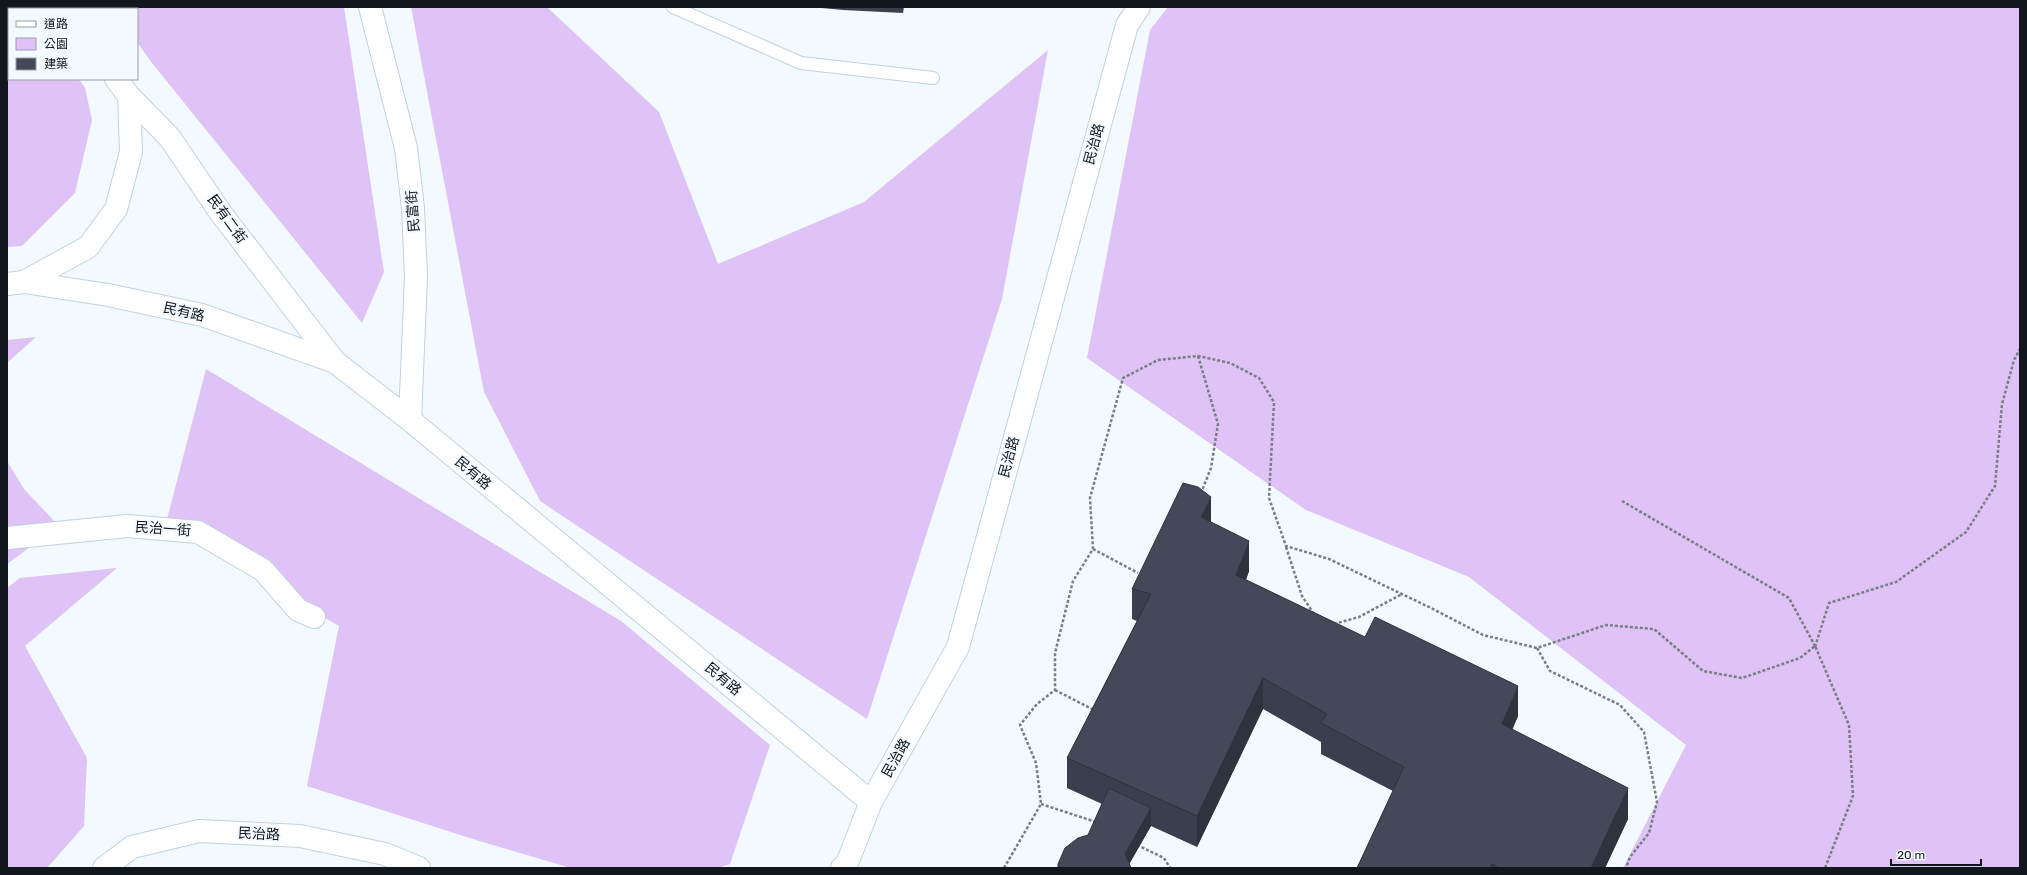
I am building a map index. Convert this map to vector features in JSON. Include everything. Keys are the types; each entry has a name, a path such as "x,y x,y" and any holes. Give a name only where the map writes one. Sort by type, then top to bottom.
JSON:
{"street":[{"name":"民富街","path":"370,7 406,148 413,208 416,276 410,420"},
{"path":"1125,16 1139,7"},
{"name":"民治路","path":"844,867 871,802 958,647 1125,16"},
{"path":"16,283 88,247 116,209 131,152 122,88"},
{"name":"民有二街","path":"122,88 170,138 220,212 335,362"},
{"name":"民有路","path":"16,283 108,295 202,314 335,362 410,420 871,802"},
{"name":"民治一街","path":"7,538 126,526 198,532 263,570 298,610 314,617"},
{"name":"民治路","path":"104,868 132,847 199,832 300,836 385,854 418,868"}],"lane":[{"path":"673,7 802,63 933,78"}],"path":[{"path":"1286,546 1329,559 1403,594 1483,635 1537,648 1606,625 1654,629 1704,671 1742,678 1800,658 1815,647 1829,603 1896,582 1966,532 1995,486 2002,404 2014,360 2020,349"},
{"path":"1198,356 1218,424 1211,468 1200,498"},
{"path":"1055,690 1055,653 1073,581 1093,549 1090,498 1123,378 1158,360 1198,356 1230,363 1259,378 1274,402 1269,498 1302,596 1316,618"},
{"path":"1622,501 1789,598 1815,647 1849,725 1853,796 1825,868"},
{"path":"1093,549 1138,574"},
{"path":"1330,625 1358,617 1403,594"},
{"path":"1537,648 1550,671 1620,705 1644,732 1656,802 1649,833 1630,857 1626,868"},
{"path":"1055,690 1096,711"},
{"path":"1004,868 1041,804 1036,763 1020,725 1037,704 1055,690"},
{"path":"1041,804 1101,824"},
{"path":"1133,843 1164,858 1170,868"}],"green space":[{"path":"7,7 31,7 8,8 8,80 80,80 85,88 92,120 75,193 22,246 7,247"},
{"path":"112,7 344,7 384,272 362,323 152,63 138,43 138,8"},
{"path":"411,7 547,7 659,112 718,264 864,202 1048,50 1002,299 867,719 540,501 484,392"},
{"path":"1168,7 2020,7 2020,868 1623,868 1686,745 1469,577 1306,510 1087,358 1150,30"},
{"path":"36,337 7,363 7,340"},
{"path":"206,369 621,621 770,745 730,864 718,868 571,868 476,840 307,786 339,626 218,557 166,523"},
{"path":"7,461 24,489 59,526 7,564"},
{"path":"117,568 25,646 87,758 84,826 47,868 7,868 7,588 20,578"}],"building":[{"path":"1183,483 1198,487 1211,497 1201,517 1249,541 1236,575 1365,637 1375,617 1518,686 1502,724 1628,788 1591,868 1499,868 1492,864 1490,868 1357,868 1404,767 1321,723 1327,714 1263,678 1197,816 1067,758 1151,594 1132,589"},
{"path":"1109,788 1151,808 1125,854 1131,868 1058,868 1058,864 1065,848 1078,838 1088,835"}]}
